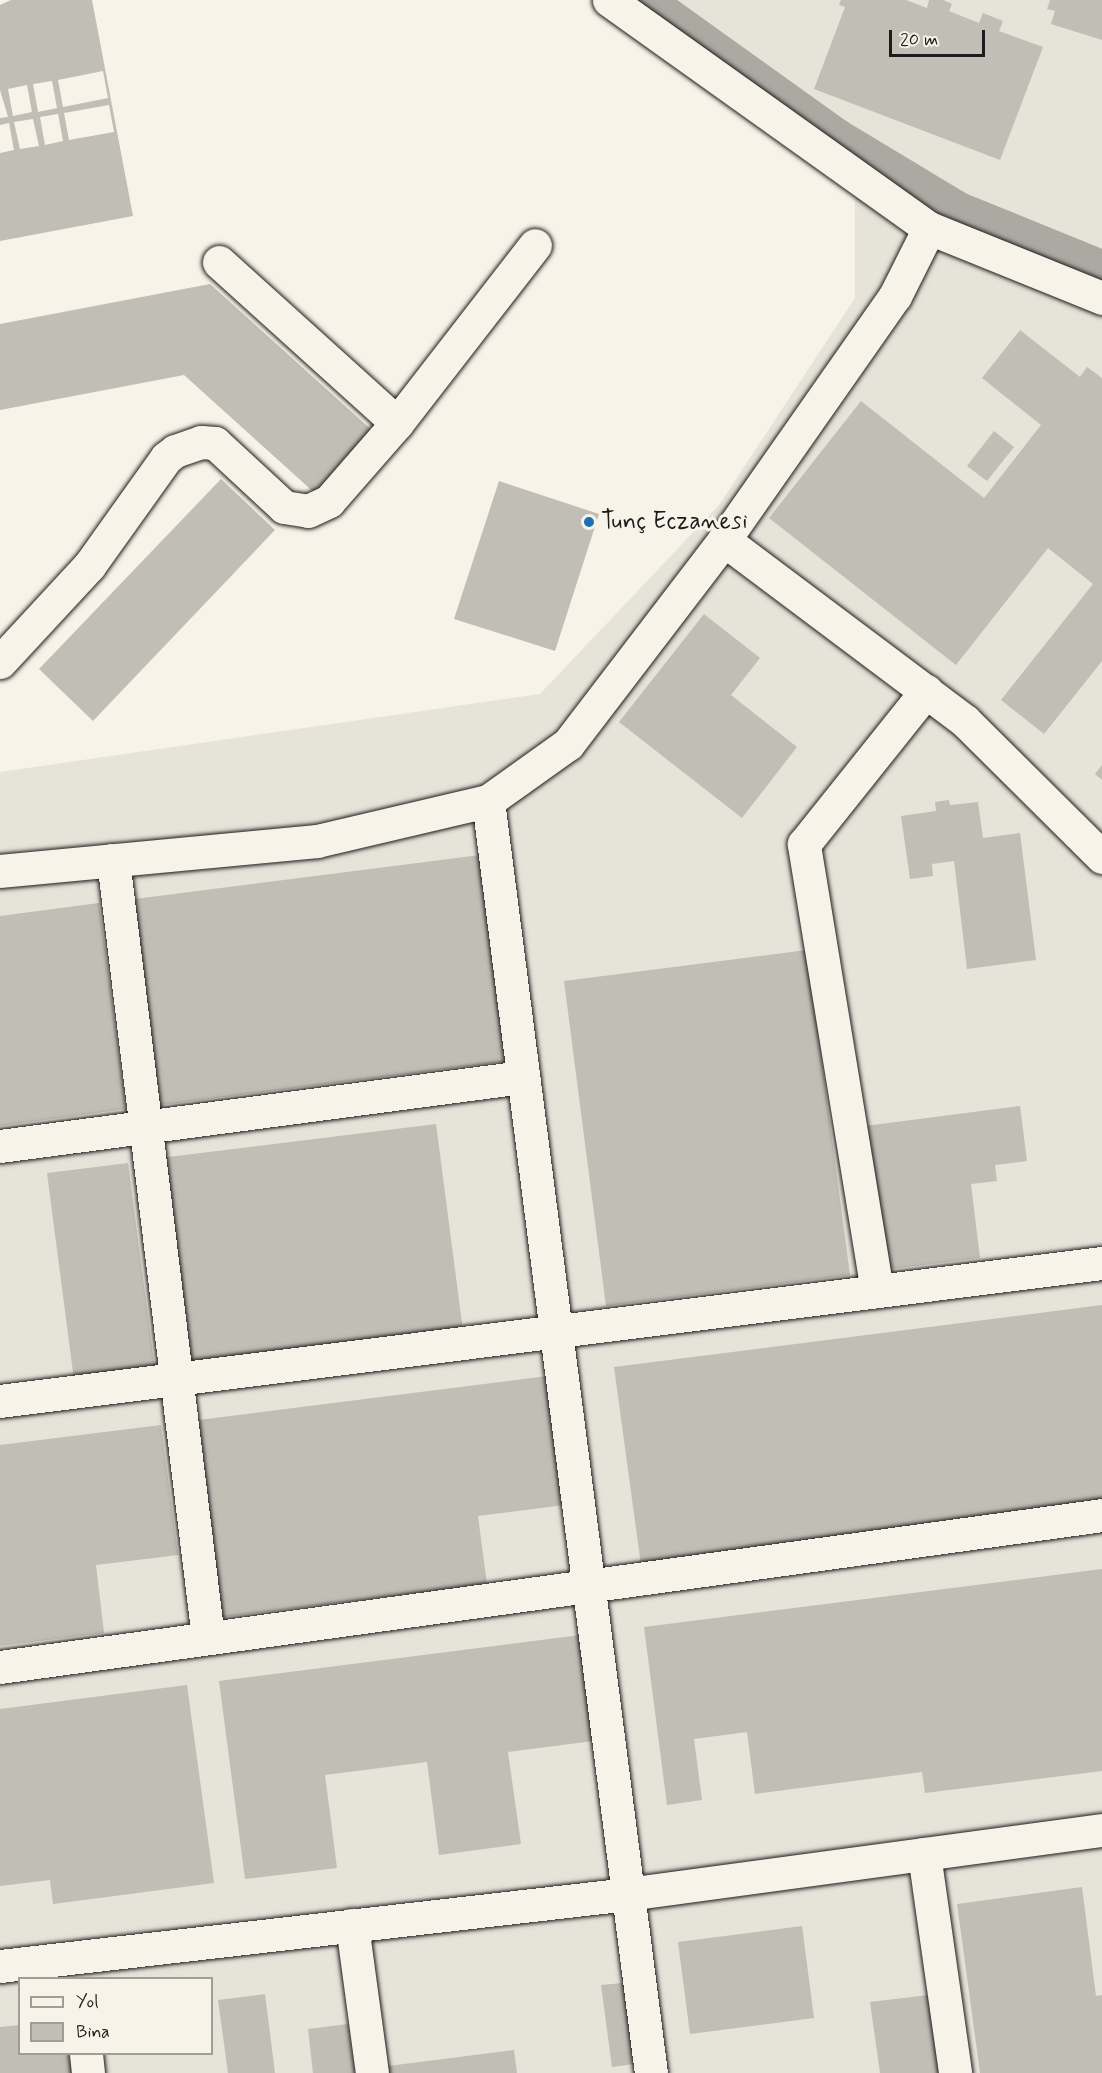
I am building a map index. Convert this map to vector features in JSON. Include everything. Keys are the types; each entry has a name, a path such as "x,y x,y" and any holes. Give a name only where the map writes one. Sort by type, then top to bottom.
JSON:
{"street":[{"path":"609,0 929,228 1102,298"},
{"path":"0,871 317,841 488,801 568,744 724,540 896,296 929,228"},
{"path":"0,662 89,566 166,458 175,451 201,442 215,443 284,507 308,511 329,501 397,423 535,245"},
{"path":"219,262 397,423"},
{"path":"724,540 965,721 1102,857"},
{"path":"878,1291 804,844 926,691"},
{"path":"488,801 651,2073"},
{"path":"113,860 208,1638"},
{"path":"0,1146 524,1077"},
{"path":"0,1401 1102,1263"},
{"path":"0,1667 1102,1515"},
{"path":"0,1966 77,1968 352,1925 628,1894 1102,1830"},
{"path":"924,1854 955,2073"},
{"path":"352,1925 372,2073"},
{"path":"86,2055 88,2073"}],"shaded area":[{"path":"620,0 1102,0 1102,2073 0,2073 0,772 540,694 719,505 855,298 855,171"}],"building":[{"path":"11,0 92,0 133,216 0,241 0,153 14,150 9,123 0,125 0,118 8,117 0,90 0,5","holes":["103,71 108,98 63,107 58,80","52,81 57,108 38,112 33,84","27,85 32,112 13,116 8,89","109,105 114,132 69,140 64,113","58,114 63,141 45,145 40,117","33,119 39,146 20,149 14,122"]},
{"path":"841,0 906,0 927,8 929,0 943,0 952,4 949,11 979,23 983,13 1003,21 999,31 1043,47 1000,160 814,89 845,7 839,5"},
{"path":"1050,0 1102,0 1102,40 1051,24 1055,11 1047,9"},
{"path":"210,284 375,433 318,496 184,375 0,410 0,324"},
{"path":"1020,330 1080,377 1087,367 1102,378 1102,661 1044,734 1001,700 1093,584 1048,548 956,665 769,518 861,401 984,498 1041,425 982,378"},
{"path":"994,431 1014,447 987,481 967,466"},
{"path":"221,479 275,530 93,721 39,669"},
{"path":"499,481 599,514 555,651 454,619"},
{"path":"704,614 760,658 731,695 797,747 742,818 619,722"},
{"path":"1102,765 1102,780 1095,774"},
{"path":"949,800 950,805 978,802 983,838 1020,833 1036,960 967,969 954,861 932,864 933,876 910,879 901,816 936,811 935,802"},
{"path":"488,854 515,1060 153,1106 127,900"},
{"path":"99,903 126,1109 0,1126 0,916"},
{"path":"807,950 850,1275 606,1306 564,981"},
{"path":"1020,1106 1027,1161 995,1165 997,1181 971,1184 980,1258 883,1270 865,1126"},
{"path":"436,1124 463,1331 188,1365 160,1158"},
{"path":"128,1163 155,1370 74,1380 47,1173"},
{"path":"1102,1305 1102,1506 641,1565 614,1367"},
{"path":"555,1375 572,1504 478,1516 487,1584 217,1618 191,1421"},
{"path":"161,1425 178,1555 96,1565 104,1633 0,1646 0,1445"},
{"path":"1102,1569 1102,1771 925,1793 922,1772 755,1794 747,1732 694,1739 702,1800 667,1805 644,1627"},
{"path":"588,1634 601,1740 508,1752 521,1844 439,1855 427,1762 325,1775 337,1868 245,1879 219,1681"},
{"path":"187,1685 214,1883 53,1904 50,1880 0,1886 0,1709"},
{"path":"1082,1887 1096,1996 1102,1995 1102,2073 980,2073 957,1904"},
{"path":"802,1926 814,2018 690,2034 678,1942"},
{"path":"623,1983 641,2063 612,2067 601,1985"},
{"path":"265,1994 275,2073 228,2073 218,2000"},
{"path":"937,1994 947,2073 880,2073 870,2002"},
{"path":"348,2024 355,2073 313,2073 308,2029"},
{"path":"18,2025 18,2055 69,2055 72,2073 0,2073 0,2027"},
{"path":"514,2050 517,2073 389,2073 388,2066"}],"waterway":[{"path":"648,0 838,136 959,209 1102,267"}],"place":[{"name":"Tunç Eczanesi","path":"589,522"}]}
